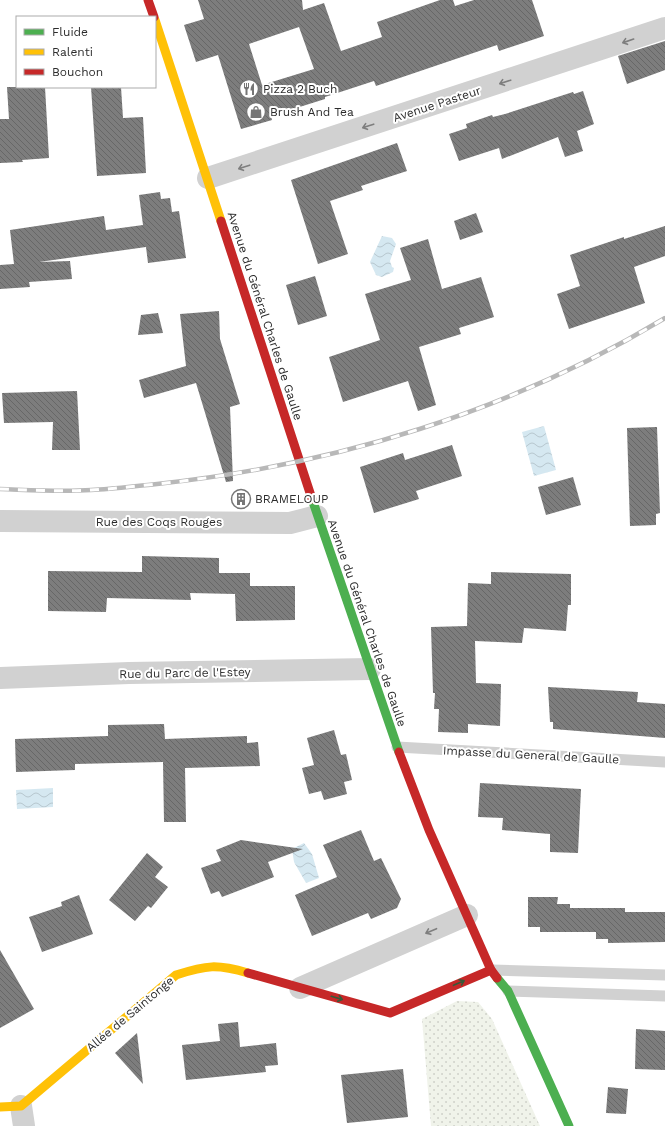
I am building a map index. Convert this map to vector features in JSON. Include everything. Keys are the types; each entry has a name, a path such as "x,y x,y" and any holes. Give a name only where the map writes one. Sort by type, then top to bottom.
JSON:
{"street":[{"name":"Avenue du Général Charles de Gaulle","path":"148,0 154,16"},
{"name":"Avenue du Général Charles de Gaulle","path":"156,21 317,516 396,747 429,830 491,970 508,992 569,1126"},
{"name":"Avenue Pasteur","path":"208,178 665,28"},
{"name":"Rue des Coqs Rouges","path":"0,521 290,523 317,516"},
{"name":"Rue du Parc de l'Estey","path":"0,678 129,673 370,669"},
{"path":"300,988 467,916"},
{"name":"Allée de Saintonge","path":"15,1113 176,976 198,968 224,966 390,1013 491,970"}],"lane":[{"name":"Impasse du General de Gaulle","path":"396,747 665,762"},
{"path":"491,970 665,975"},
{"path":"508,992 665,996"}],"shaded area":[{"path":"457,1001 478,1002 492,1019 540,1126 431,1126 422,1019"}],"water":[{"path":"382,236 392,238 396,244 390,261 392,267 394,268 393,272 382,277 376,275 370,262"},
{"path":"544,426 556,470 534,476 522,432"},
{"path":"53,788 53,807 17,809 16,790"},
{"path":"304,843 312,854 319,878 306,883 294,862 292,849"}],"building":[{"path":"198,0 302,0 303,10 324,3 341,51 382,37 377,22 440,0 453,0 455,6 474,0 532,0 544,36 499,51 497,45 376,86 374,81 325,97 325,99 271,116 272,120 241,129 218,55 196,62 184,25 204,19","holes":["299,27 314,69 262,85 249,44"]},
{"path":"665,41 665,70 627,84 618,56"},
{"path":"7,87 45,88 49,158 22,160 23,162 0,163 0,119 9,119"},
{"path":"91,88 121,88 123,118 143,117 146,173 97,176"},
{"path":"583,91 594,124 577,131 583,151 565,157 558,137 502,159 499,148 459,161 449,134 467,128 466,124 492,115 493,117 505,114 573,92 574,94"},
{"path":"397,143 407,171 361,186 363,190 330,201 348,254 318,264 291,180"},
{"path":"160,192 161,199 170,198 172,212 179,211 186,258 148,263 146,247 39,262 70,261 72,279 29,282 30,287 0,289 0,265 14,264 10,230 104,216 106,230 143,225 139,195"},
{"path":"476,213 483,232 460,240 454,221"},
{"path":"665,226 665,256 634,267 645,303 569,329 557,294 580,286 570,255 624,237 624,239"},
{"path":"428,239 442,289 481,277 494,317 459,328 461,334 419,347 436,405 418,411 408,381 343,402 329,357 380,340 365,294 411,280 400,248"},
{"path":"315,276 327,316 298,325 286,285"},
{"path":"219,311 220,339 240,404 230,407 233,481 226,482 196,383 144,398 139,380 186,366 180,314"},
{"path":"158,313 163,333 138,335 141,315"},
{"path":"77,391 80,450 52,450 53,422 4,423 2,393"},
{"path":"657,427 660,513 656,514 656,525 630,526 627,428"},
{"path":"452,445 462,476 416,491 419,499 374,513 360,467 403,453 405,460"},
{"path":"573,477 581,505 546,515 538,487"},
{"path":"142,556 219,558 219,573 250,573 250,586 295,586 295,620 236,621 235,594 190,593 191,600 107,598 106,612 48,611 48,571 142,572"},
{"path":"491,572 571,574 571,605 568,605 566,631 524,628 522,643 475,641 476,683 501,684 500,726 468,724 468,733 438,732 439,709 434,709 435,693 433,693 431,627 467,626 468,583 491,584"},
{"path":"548,687 638,692 637,702 665,704 665,738 553,729 553,722 550,722"},
{"path":"164,724 165,739 247,736 247,743 258,742 260,766 185,768 186,822 164,822 163,762 75,764 75,770 16,772 15,739 108,736 108,725"},
{"path":"334,730 341,755 346,754 352,780 344,782 347,794 324,800 321,791 309,794 302,768 314,765 307,738"},
{"path":"480,783 581,789 578,853 550,852 550,834 502,830 503,818 478,817"},
{"path":"361,830 374,861 381,858 401,899 397,908 371,919 368,913 312,936 295,895 337,877 323,845"},
{"path":"241,840 303,849 268,862 274,877 222,897 219,891 211,894 201,868 221,861 216,850"},
{"path":"147,853 163,867 155,877 168,887 151,908 148,906 135,921 109,900"},
{"path":"79,895 93,934 42,952 29,917 62,906 61,902"},
{"path":"528,897 558,897 557,904 570,904 570,908 625,908 625,912 665,912 665,942 608,943 608,939 596,939 596,932 540,932 540,927 528,927"},
{"path":"0,950 34,1009 0,1028"},
{"path":"238,1022 240,1047 276,1043 278,1065 265,1066 266,1072 186,1080 182,1045 220,1041 218,1024"},
{"path":"636,1029 665,1031 665,1070 635,1069"},
{"path":"137,1033 143,1084 115,1053"},
{"path":"403,1069 408,1117 347,1123 341,1075"},
{"path":"608,1087 628,1089 626,1114 606,1113"}],"railway":[{"path":"0,489 80,491 157,484 224,475 290,463 356,448 420,429 484,406 546,380 606,351 665,318"}],"traffic: fast":[{"path":"312,499 399,752"},
{"path":"497,978 508,991 569,1126"}],"traffic: slow":[{"path":"156,23 221,221"},
{"path":"0,1107 21,1106 176,975 196,969 212,967 228,968 248,973"}],"traffic: jam":[{"path":"148,0 154,16"},
{"path":"221,221 312,499"},
{"path":"399,752 429,830 491,970 497,978"},
{"path":"248,973 390,1013 491,970"}],"place":[{"name":"Pizza 2 Buch","path":"249,89"},
{"name":"Brush And Tea","path":"256,112"},
{"name":"BRAMELOUP","path":"241,499"}]}
